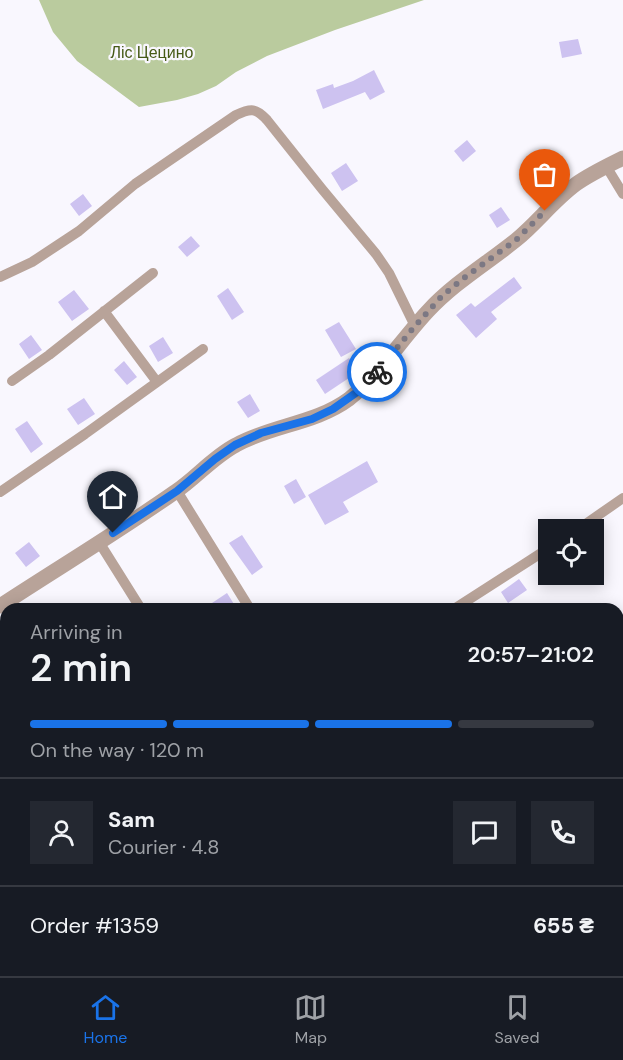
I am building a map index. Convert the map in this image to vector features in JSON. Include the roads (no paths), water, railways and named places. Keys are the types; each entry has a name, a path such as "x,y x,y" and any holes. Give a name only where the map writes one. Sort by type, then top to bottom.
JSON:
{"street":[{"path":"5,603 177,491 235,445 270,430 312,419 342,404 369,381 415,326 451,288 516,240 574,185 623,158"}],"lane":[{"path":"0,277 32,262 79,231 135,184 236,115 244,111 255,110 267,120 376,254 393,281 415,326"},
{"path":"606,166 623,194"},
{"path":"12,381 49,355 153,273"},
{"path":"104,311 157,382"},
{"path":"0,492 203,349"},
{"path":"177,491 246,603"},
{"path":"593,519 623,498"},
{"path":"99,542 137,603"},
{"path":"463,603 538,555"}],"park label":[{"name":"Ліс Цецино","path":"152,52"}]}
